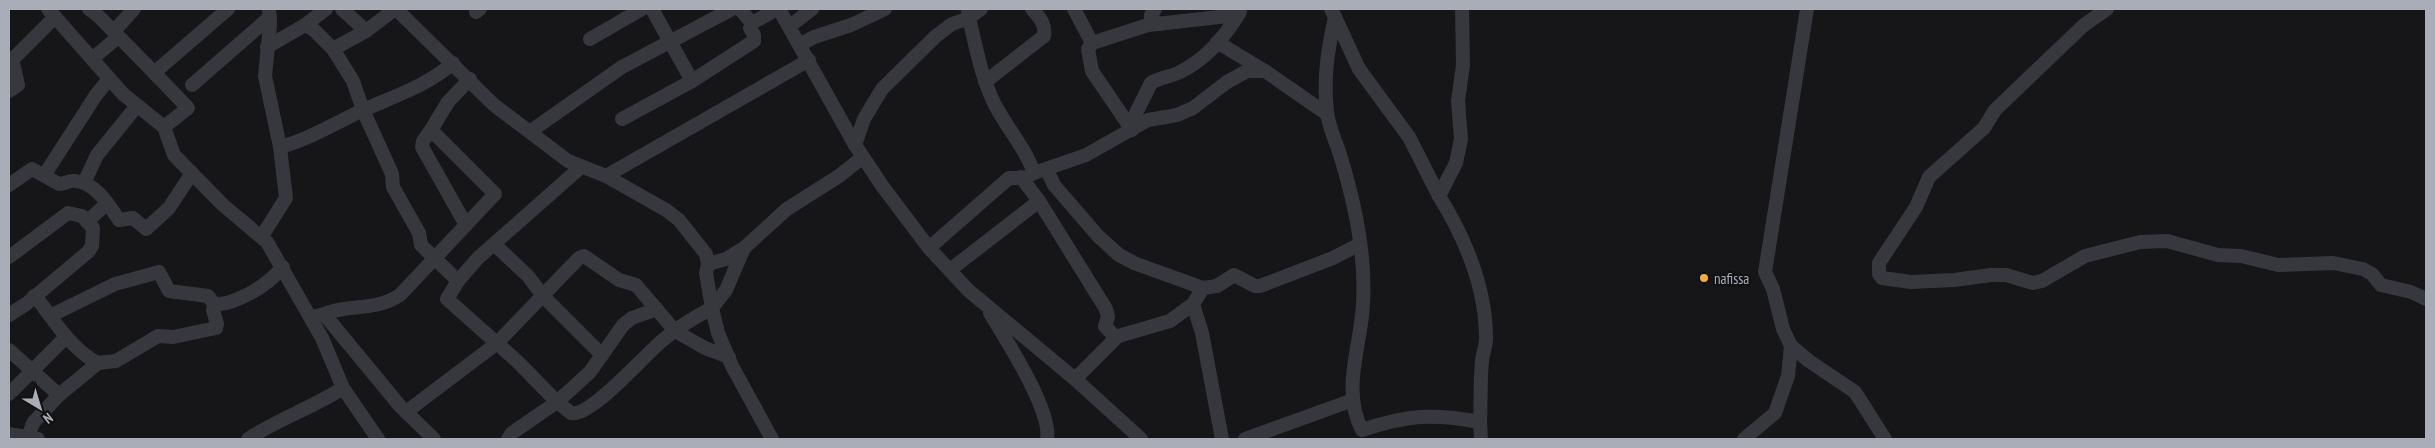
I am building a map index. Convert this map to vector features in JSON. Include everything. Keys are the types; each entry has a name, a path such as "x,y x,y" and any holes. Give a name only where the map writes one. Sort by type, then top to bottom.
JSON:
{"street":[{"path":"91,9 155,72 188,108 164,127"},
{"path":"92,60 116,34 134,9"},
{"path":"155,72 228,9"},
{"path":"268,47 305,25 326,9"},
{"path":"342,9 366,32"},
{"path":"333,49 366,32 395,9 470,79 494,105 531,131 568,161 606,176 680,220 706,254 708,264 706,273 718,333 772,439"},
{"path":"590,39 642,9"},
{"path":"652,9 692,81"},
{"path":"531,131 622,67 732,9"},
{"path":"740,9 752,23"},
{"path":"622,119 692,81 754,41 754,35 750,28 752,23 778,9 801,44 863,158 882,187 929,248 985,303 1075,379 1141,439"},
{"path":"790,26 812,9"},
{"path":"801,44 814,37 851,25 885,9"},
{"path":"855,145 864,119 882,88 936,36 968,14 981,9"},
{"path":"985,82 1044,36 1045,28 1041,19 1032,9"},
{"path":"1074,9 1092,43"},
{"path":"1156,9 1151,15 1151,20 1160,24"},
{"path":"1439,196 1456,163 1461,139 1458,101 1464,65 1462,9"},
{"path":"1807,9 1765,272 1773,288 1783,329 1791,346 1854,392 1885,439"},
{"path":"2106,9 2084,25 1995,110 1984,128 1929,177 1916,207 1879,263 1879,274 1882,278 1920,281 1954,280 1991,274 2006,275 2033,283 2042,281 2086,256 2140,242 2167,241 2218,255 2241,256 2278,265 2333,264 2364,269 2372,274 2381,285 2418,294 2426,300"},
{"path":"1130,128 1089,66 1088,49 1092,43 1148,25 1239,12"},
{"path":"1130,128 1151,83 1179,73 1191,66 1217,42 1239,12"},
{"path":"9,91 18,85 11,61 51,13 109,79 149,117 159,121 164,127 174,155 223,205 262,236 283,267 309,318 322,338 343,388 378,439"},
{"path":"262,236 286,198 280,148 265,76 269,13"},
{"path":"192,85 269,13"},
{"path":"1333,13 1359,69 1409,137 1439,196 1456,224 1476,272 1486,336 1482,362 1481,439"},
{"path":"1333,13 1324,81 1327,114 1350,192 1360,244 1364,304 1352,383 1352,400 1358,435 1387,422 1427,416 1444,416 1480,422"},
{"path":"968,14 985,82 1006,124 1030,161 1039,201 1106,310 1108,317 1105,326 1112,335 1117,337"},
{"path":"305,25 314,30 333,49 353,81 363,110 392,174 393,187 419,233 421,244 458,281"},
{"path":"1217,42 1265,71 1327,114"},
{"path":"606,176 809,60"},
{"path":"280,148 311,137 363,110 426,82 453,63"},
{"path":"929,248 1010,178 1034,173 1086,155 1130,128 1148,120 1176,116 1193,108 1228,82 1247,71 1265,71"},
{"path":"45,174 96,95 109,79"},
{"path":"466,225 422,147 423,141 448,102 470,79"},
{"path":"84,183 97,155 136,106"},
{"path":"309,318 344,307 386,304 403,292 495,194 431,130"},
{"path":"708,264 726,259 744,248 787,209 839,176 863,158"},
{"path":"581,167 478,258 458,281 446,300 571,413 582,412 627,377 662,340 712,308 726,290 744,248"},
{"path":"9,185 32,169 45,174 59,184 76,180 84,183 107,203 119,220 133,218 147,229 169,208 192,173"},
{"path":"1034,173 1054,185 1115,251 1134,263 1203,288 1218,286 1234,275 1254,286 1260,286 1333,258 1360,244"},
{"path":"950,270 1039,201"},
{"path":"87,222 107,203"},
{"path":"9,257 68,213 82,216 93,228 92,246 14,313 9,315"},
{"path":"494,245 528,276 544,297 602,356"},
{"path":"406,412 496,344 544,297 579,258 584,256 619,280 636,286 675,331 705,348 729,357"},
{"path":"215,305 228,303 257,290 283,267"},
{"path":"50,316 115,284 159,272 169,291 208,296 215,305"},
{"path":"1075,379 1117,337 1170,321 1193,304 1203,288"},
{"path":"34,296 44,304 50,316 66,337 90,360 98,364"},
{"path":"985,303 1041,406 1049,431 1047,439"},
{"path":"1193,304 1202,333 1222,439"},
{"path":"9,434 33,438 33,423 59,395 98,364 116,361 158,336 173,337 216,328 217,324 213,310 215,305"},
{"path":"508,439 512,433 557,402 590,372 628,320 657,309"},
{"path":"324,314 406,412 434,439"},
{"path":"9,394 66,337"},
{"path":"1744,439 1775,413 1788,376 1791,346"},
{"path":"9,350 59,395"},
{"path":"248,439 266,428 319,404 343,388"},
{"path":"1245,439 1352,400"}],"place":[{"name":"nafissa","path":"1704,278"}]}
